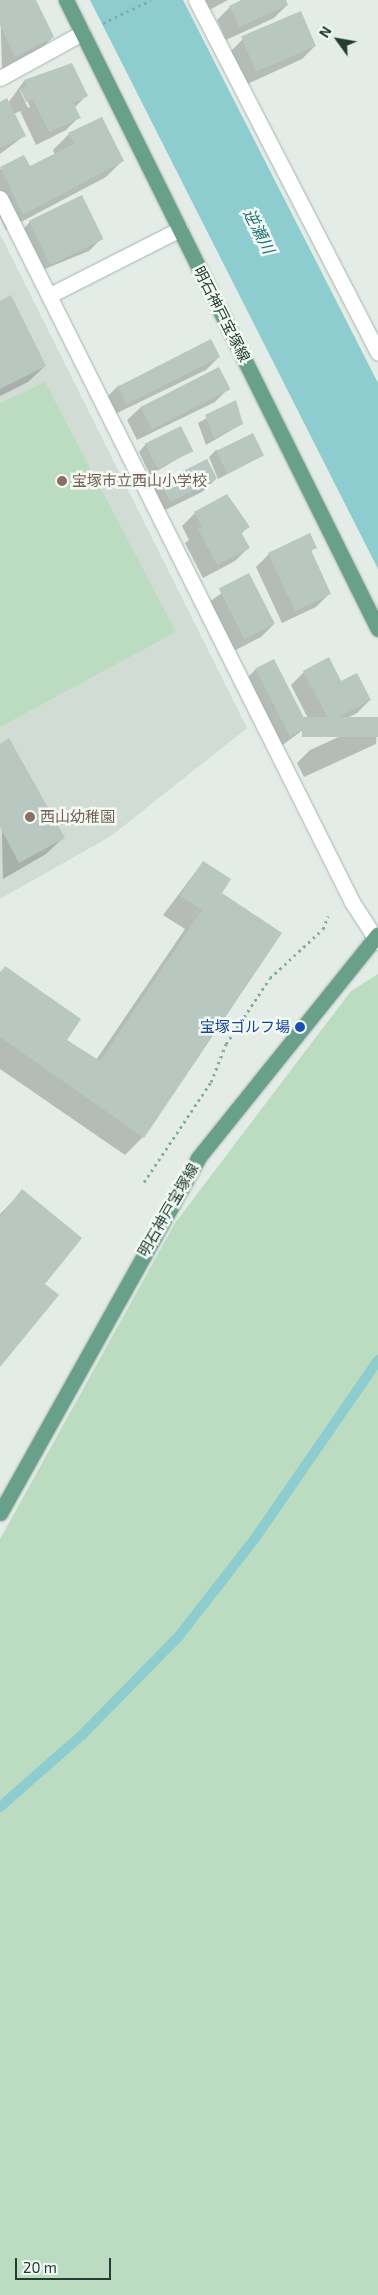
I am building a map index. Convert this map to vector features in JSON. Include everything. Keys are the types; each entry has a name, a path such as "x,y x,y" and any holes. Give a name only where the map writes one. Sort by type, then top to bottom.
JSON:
{"main road":[{"name":"明石神戸宝塚線","path":"66,0 378,629"},
{"name":"明石神戸宝塚線","path":"0,1513 198,1158 377,938"}],"street":[{"path":"196,0 378,353"},
{"path":"0,78 82,33"},
{"path":"0,198 352,902 377,938"},
{"path":"50,295 180,229"}],"path":[{"path":"82,33 151,0"},
{"path":"144,1182 211,1082 226,1044 270,978 323,929 328,916"}],"shaded area":[{"name":"宝塚市立西山小学校","path":"0,234 247,728 111,836 0,899"}],"green space":[{"path":"45,382 176,632 0,727 0,403"},
{"path":"378,974 378,2295 0,2295 0,1539 175,1223 351,991"}],"water":[{"name":"逆瀬川","path":"90,0 183,0 378,383 378,569"}],"building":[{"path":"0,0 36,0 54,37 15,57 0,25"},
{"path":"242,0 286,0 288,5 239,27 229,6"},
{"path":"301,11 316,46 256,71 241,36"},
{"path":"72,63 88,96 73,103 81,118 49,132 33,99 26,102 20,89 27,86 24,80"},
{"path":"7,98 26,136 0,148 0,102"},
{"path":"102,117 124,161 23,215 0,167 24,155 30,166 74,144 68,133"},
{"path":"82,195 103,239 50,265 29,221"},
{"path":"11,295 46,366 0,389 0,301"},
{"path":"211,339 220,357 127,404 117,387"},
{"path":"219,367 230,389 152,429 141,407"},
{"path":"236,400 243,424 214,438 205,415"},
{"path":"181,426 193,451 157,469 145,444"},
{"path":"253,433 264,455 227,473 216,451"},
{"path":"207,459 217,479 171,502 161,483"},
{"path":"227,494 250,527 241,532 250,548 217,565 198,529 202,527 194,512"},
{"path":"310,533 317,548 311,550 331,594 295,611 268,553"},
{"path":"249,573 275,624 245,639 219,588"},
{"path":"329,657 341,681 357,673 371,700 330,722 303,671"},
{"path":"274,659 309,727 290,736 255,669"},
{"path":"302,717 378,717 378,737 302,737"},
{"path":"9,738 65,838 19,863 0,827 0,744"},
{"path":"203,861 231,879 222,893 282,933 144,1138 0,1037 0,973 5,966 81,1019 67,1040 100,1061 202,910 180,896"},
{"path":"22,1189 82,1238 45,1284 59,1295 0,1367 0,1217"}],"waterway":[{"path":"0,1807 82,1735 179,1636 256,1537 378,1360"}],"place":[{"name":"宝塚市立西山小学校","path":"62,481"},
{"name":"西山幼稚園","path":"30,817"},
{"name":"宝塚ゴルフ場","path":"300,1027"}]}
